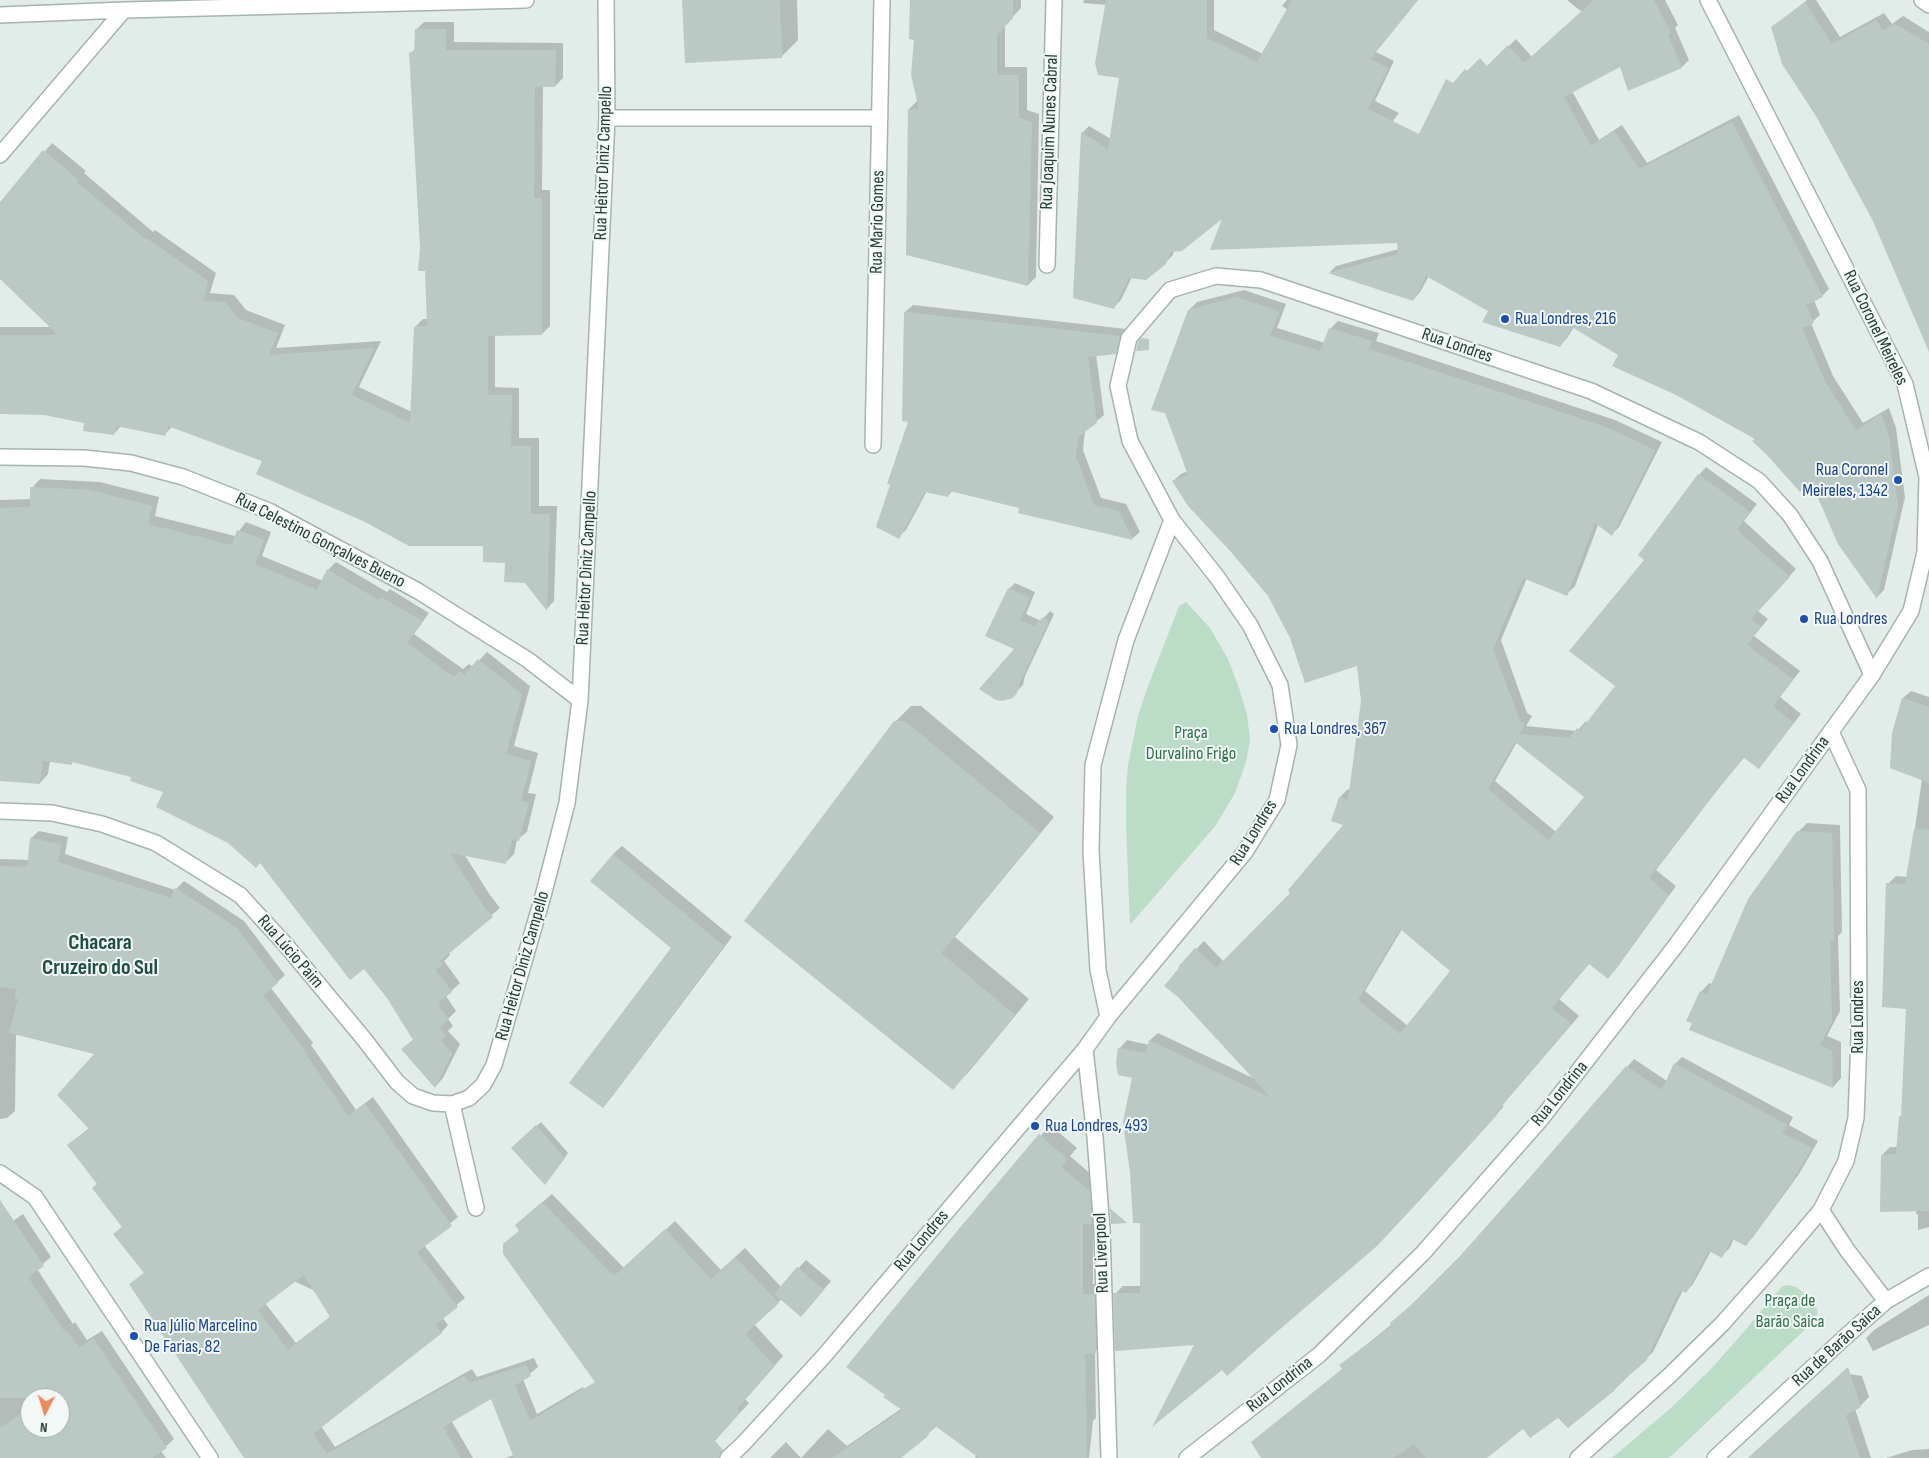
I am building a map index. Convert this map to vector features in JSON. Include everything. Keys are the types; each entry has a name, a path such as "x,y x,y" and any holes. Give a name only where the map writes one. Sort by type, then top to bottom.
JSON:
{"street":[{"path":"0,15 526,0"},
{"name":"Rua Heitor Diniz Campello","path":"452,1104 469,1098 483,1085 494,1065 567,803 580,700 607,118 606,0"},
{"name":"Rua Mario Gomes","path":"873,445 882,0"},
{"name":"Rua Joaquim Nunes Cabral","path":"1047,265 1054,0"},
{"path":"1922,0 1929,5"},
{"name":"Rua Coronel Meireles","path":"1712,2 1905,384 1927,477 1925,552 1911,611 1872,675"},
{"path":"0,156 124,10"},
{"path":"607,118 880,118"},
{"name":"Rua Londres","path":"728,1458 824,1356 1085,1048 1245,852 1277,800 1289,745 1280,685 1250,625 1172,520 1130,441 1118,386 1129,338 1170,290 1216,276 1261,280 1591,391 1706,447 1759,481 1790,515 1820,561 1872,675"},
{"name":"Rua Celestino Gonçalves Bueno","path":"0,457 84,458 130,463 183,477 269,511 418,590 528,660 580,700"},
{"path":"1108,1018 1098,970 1091,851 1093,765 1126,640 1172,520"},
{"name":"Rua Londrina","path":"1187,1458 1319,1355 1423,1253 1541,1119 1677,944 1872,675"},
{"name":"Rua Londres","path":"1821,1210 1846,1161 1856,1118 1859,1037 1858,790 1831,732"},
{"name":"Rua Lúcio Paim","path":"0,811 52,813 102,824 156,843 240,895 285,944 397,1082 413,1096 433,1103 452,1104"},
{"name":"Rua Liverpool","path":"1085,1048 1095,1136 1102,1230 1109,1458"},
{"path":"452,1104 476,1208"},
{"path":"0,1173 35,1197 210,1458"},
{"path":"1578,1458 1669,1376 1722,1324 1771,1270 1821,1210"},
{"name":"Rua de Barão Saica","path":"1716,1458 1886,1300 1847,1250 1821,1210"},
{"path":"1886,1300 1929,1276"}],"green space":[{"name":"Praça Durvalino Frigo","path":"1186,602 1210,628 1228,659 1247,715 1250,740 1246,762 1235,793 1216,825 1130,925 1126,824 1128,765 1138,716 1147,689 1179,606"},
{"name":"Praça de Barão Saica","path":"1783,1286 1796,1287 1814,1300 1818,1313 1814,1321 1669,1458 1612,1458 1672,1407 1710,1370 1776,1293"}],"building":[{"path":"682,0 780,0 782,58 685,63"},
{"path":"910,0 1013,0 1013,18 997,35 997,75 1019,75 1019,118 1032,122 1028,286 906,255 908,109 919,109 911,75 914,40 909,39"},
{"path":"1106,0 1207,0 1207,38 1257,62 1292,0 1418,0 1370,59 1388,68 1368,109 1419,134 1446,79 1453,83 1465,69 1467,71 1480,58 1487,66 1508,45 1524,63 1594,0 1654,0 1671,33 1668,35 1682,68 1628,91 1620,67 1564,97 1591,146 1614,131 1639,169 1732,122 1823,297 1806,305 1814,323 1802,328 1826,383 1856,430 1881,414 1889,436 1898,505 1877,599 1838,544 1812,484 1800,492 1752,441 1755,439 1676,395 1612,366 1618,355 1572,327 1560,347 1482,322 1488,311 1426,276 1413,301 1328,273 1398,254 1397,243 1210,250 1222,219 1182,251 1170,252 1166,264 1146,280 1129,278 1114,309 1073,298 1081,132 1108,149 1119,78 1098,75 1095,63"},
{"path":"1805,2 1832,44 1876,20 1883,31 1895,24 1929,44 1929,352 1872,219 1816,116 1782,64 1771,27"},
{"path":"415,29 446,29 446,50 556,50 555,87 535,87 534,198 542,198 542,335 488,336 488,395 512,395 511,446 531,446 531,514 550,514 547,611 525,583 504,582 505,563 483,562 483,546 409,546 365,522 256,474 262,461 168,426 165,436 116,426 114,435 83,431 84,423 44,415 0,414 0,335 58,335 0,279 0,202 43,150 79,180 77,182 145,239 208,281 203,301 225,302 238,318 278,333 269,355 374,348 352,395 410,423 414,327 427,326 425,271 418,271 420,248 409,52 414,53"},
{"path":"1236,297 1279,311 1270,336 1320,351 1329,328 1372,341 1369,349 1606,427 1655,450 1612,536 1595,523 1567,596 1523,578 1493,649 1520,721 1525,724 1519,734 1569,738 1577,728 1580,731 1615,686 1569,651 1644,560 1638,555 1698,474 1750,512 1737,530 1790,577 1751,619 1761,627 1747,645 1793,679 1773,706 1794,723 1759,769 1744,758 1714,794 1649,878 1669,895 1608,979 1589,964 1552,1008 1572,1024 1495,1114 1497,1115 1419,1201 1377,1246 1227,1376 1222,1370 1152,1427 1194,1345 1115,1351 1113,1293 1140,1293 1140,1223 1133,1223 1130,1173 1123,1122 1132,1078 1118,1075 1116,1063 1118,1048 1146,1053 1149,1040 1271,1098 1178,997 1164,986 1195,948 1216,968 1290,893 1288,890 1343,825 1331,821 1339,797 1348,800 1361,701 1357,666 1305,683 1290,638 1268,596 1231,552 1188,506 1172,481 1188,475 1165,413 1151,410 1188,310","holes":["1515,742 1584,797 1548,840 1488,789","1400,929 1450,971 1400,1034 1358,1000"]},
{"path":"904,312 1120,336 1116,354 1088,357 1097,423 1078,437 1076,457 1094,505 1119,511 1133,540 1018,513 1019,508 950,491 948,497 925,492 899,539 876,527 890,485 887,484 908,422 902,421"},
{"path":"1141,338 1149,339 1149,350 1136,351"},
{"path":"30,487 91,490 152,506 148,524 232,545 237,530 264,540 255,564 317,590 327,569 378,600 381,597 422,621 407,643 454,677 460,671 464,675 478,659 522,694 506,754 531,761 521,801 529,803 519,841 512,840 506,864 450,853 482,904 493,917 440,961 443,964 436,970 452,992 439,1002 441,1004 438,1005 449,1020 439,1027 446,1036 440,1040 452,1053 435,1088 401,1049 413,1040 387,998 364,969 350,980 260,863 256,868 228,843 156,807 163,792 130,781 131,777 72,762 72,765 43,761 40,784 0,781 0,508 30,507"},
{"path":"1008,588 1030,598 1020,620 1034,626 1043,617 1049,621 1019,684 1017,693 1013,698 1002,701 996,700 979,689 1014,649 985,636"},
{"path":"1902,698 1929,707 1929,783 1890,768 1892,733"},
{"path":"894,721 905,721 1040,833 941,953 1015,1015 953,1090 744,921"},
{"path":"1914,829 1929,830 1929,1211 1880,1212 1881,1155 1896,1154 1899,1116 1901,1117 1906,1009 1882,1007 1886,883 1905,884"},
{"path":"1797,831 1832,833 1834,942 1830,941 1832,1021 1820,1045 1832,1051 1833,1088 1689,1030 1692,1023 1686,1021 1700,991 1707,994 1748,899"},
{"path":"30,838 61,844 58,862 171,898 175,888 237,928 278,983 263,995 306,1052 348,1116 365,1103 452,1226 417,1252 458,1307 435,1325 442,1333 313,1434 327,1454 464,1376 470,1383 526,1365 531,1376 515,1385 530,1421 595,1382 503,1254 503,1244 519,1231 515,1225 542,1202 614,1276 665,1229 711,1279 735,1257 779,1303 745,1334 775,1366 737,1409 740,1413 715,1441 723,1450 719,1458 514,1458 491,1399 443,1427 461,1458 244,1458 129,1284 144,1273 113,1234 122,1227 92,1188 97,1184 67,1145 89,1129 57,1095 94,1054 9,1033 18,999 15,998 16,989 0,987 0,866 27,867","holes":["304,1275 330,1317 288,1350 258,1310"]},
{"path":"613,854 724,946 603,1108 569,1083 671,948 590,881"},
{"path":"1674,1063 1787,1125 1782,1133 1812,1148 1791,1183 1746,1246 1732,1239 1722,1258 1709,1251 1686,1293 1680,1290 1646,1361 1618,1385 1614,1391 1568,1428 1558,1418 1530,1438 1523,1429 1487,1458 1426,1458 1414,1444 1394,1458 1261,1458 1251,1442 1342,1369 1339,1365 1392,1326 1390,1323 1411,1305 1460,1256 1626,1066 1662,1090"},
{"path":"536,1125 565,1158 545,1185 511,1148"},
{"path":"1039,1134 1067,1159 1061,1167 1090,1191 1092,1224 1083,1224 1083,1294 1095,1294 1096,1353 1085,1354 1087,1458 979,1458 934,1425 927,1437 901,1458 832,1458 902,1410 883,1397 885,1395 846,1367"},
{"path":"0,1200 44,1266 28,1277 64,1331 66,1330 79,1348 93,1338 167,1448 152,1458 0,1458 0,1428 20,1414 20,1438 70,1438 70,1388 20,1388 20,1398 0,1398"},
{"path":"1110,1208 1127,1223 1111,1224"},
{"path":"797,1267 824,1290 801,1317 774,1294"},
{"path":"1848,1367 1861,1407 1846,1415 1860,1458 1748,1458"}],"place":[{"name":"Rua Londres, 216","path":"1505,319"},
{"name":"Rua Coronel Meireles, 1342","path":"1898,480"},
{"name":"Rua Londres","path":"1804,619"},
{"name":"Rua Londres, 367","path":"1274,729"},
{"name":"Rua Londres, 493","path":"1035,1126"},
{"name":"Rua Júlio Marcelino De Farias, 82","path":"134,1336"}],"district":[{"name":"Chacara Cruzeiro do Sul","path":"100,956"}]}
